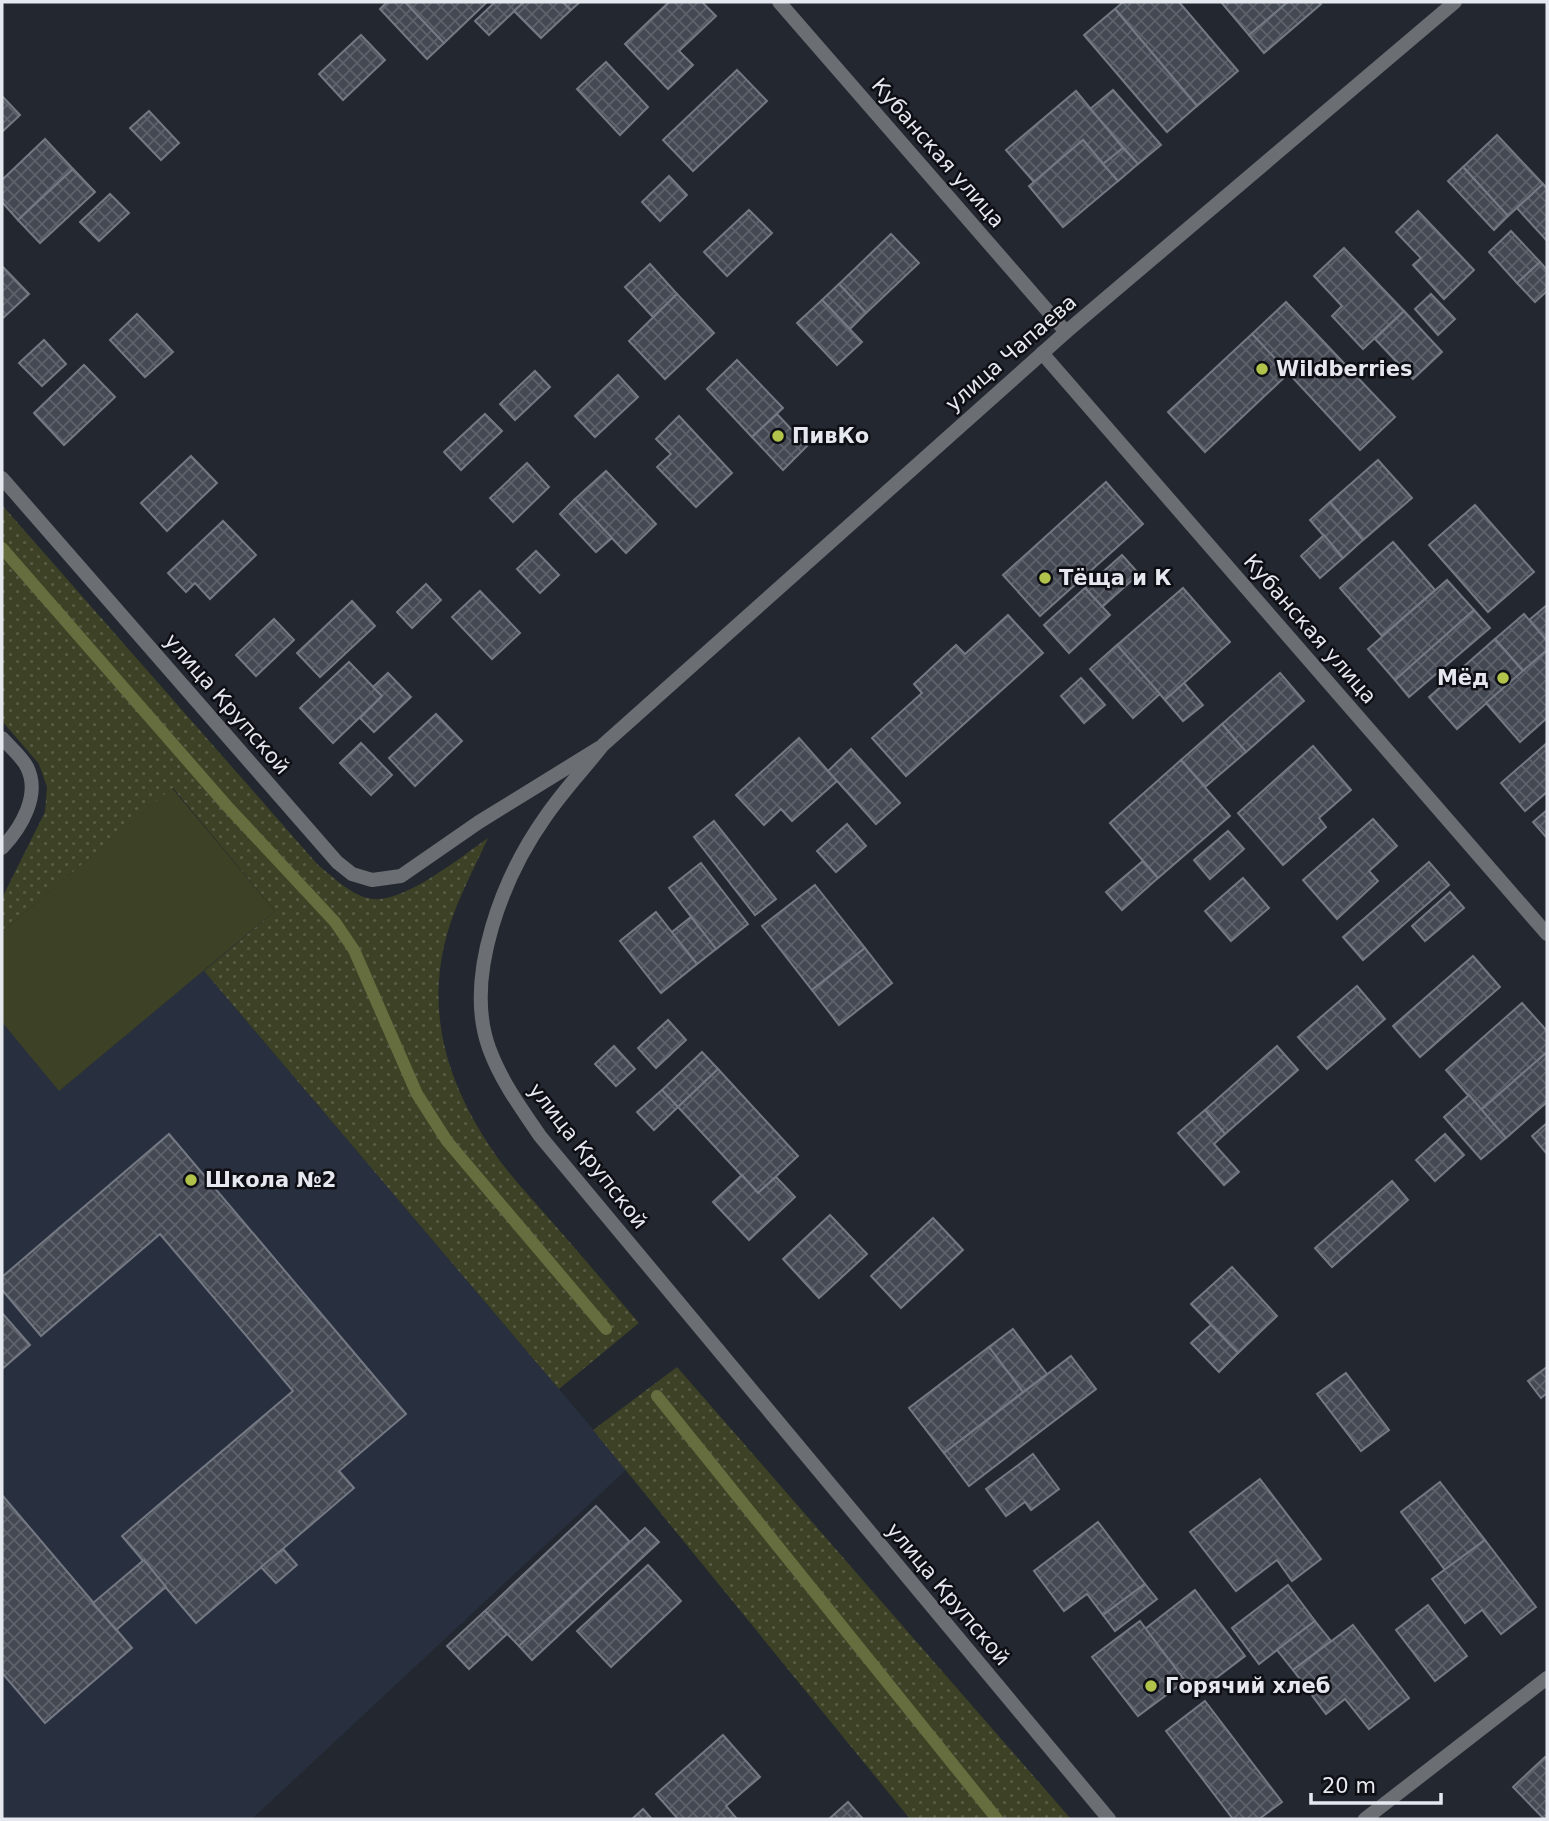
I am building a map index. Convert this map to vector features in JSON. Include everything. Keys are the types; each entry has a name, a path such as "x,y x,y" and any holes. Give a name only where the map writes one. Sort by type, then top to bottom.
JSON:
{"street":[{"name":"Кубанская улица","path":"779,2 1066,332"},
{"name":"улица Чапаева","path":"603,745 1066,332 1455,2"},
{"name":"Кубанская улица","path":"1042,353 1547,933"},
{"name":"улица Крупской","path":"2,478 337,862 352,874 372,880 401,876 479,822 603,745"},
{"path":"2,738 27,766 33,788 27,809 2,848"},
{"name":"улица Крупской","path":"603,745 545,816 514,870 497,912 484,966 481,1012 488,1046 504,1082 540,1136 1109,1819"},
{"path":"1365,1819 1547,1678"}],"shaded area":[{"name":"Школа №2","path":"275,911 204,971 627,1469 252,1819 2,1819 2,932"}],"green space":[{"path":"2,505 318,865 344,886 358,895 373,899 401,893 449,866 488,838 457,905 444,946 439,976 439,1004 448,1060 469,1112 500,1161 639,1323 559,1389 204,971 275,911 173,788 2,932 2,898 45,812 47,787 39,764 2,721"},
{"path":"172,788 275,911 59,1091 2,1022 2,932"},
{"path":"677,1367 1071,1819 910,1819 593,1430"}],"building":[{"path":"387,2 405,2 444,43 427,59 380,9"},
{"path":"405,2 487,2 444,43"},
{"path":"495,2 524,2 489,35 475,21"},
{"path":"524,2 563,2 571,10 541,38 514,11"},
{"path":"563,2 580,2 571,10"},
{"path":"669,2 702,2 716,16 679,51 693,65 668,89 625,44"},
{"path":"1123,2 1179,2 1238,71 1197,106 1115,9"},
{"path":"1221,2 1288,2 1249,35"},
{"path":"1288,2 1321,4 1264,53 1249,35"},
{"path":"1115,9 1197,106 1167,132 1084,35"},
{"path":"361,35 385,60 343,100 319,74"},
{"path":"606,62 648,107 620,135 577,89"},
{"path":"737,70 767,101 693,171 663,140"},
{"path":"1113,90 1161,145 1138,164 1090,109"},
{"path":"1076,91 1123,148 1103,164 1083,140 1034,182 1006,150"},
{"path":"2,96 20,115 2,132"},
{"path":"149,111 179,143 161,160 130,128"},
{"path":"1497,135 1543,184 1508,216 1463,167"},
{"path":"45,139 73,169 18,220 2,202 2,180"},
{"path":"1083,140 1118,181 1063,227 1029,186"},
{"path":"1123,148 1138,164 1118,181 1103,164"},
{"path":"1463,167 1508,216 1494,230 1448,181"},
{"path":"73,169 95,192 40,243 18,220"},
{"path":"669,176 687,195 660,221 642,202"},
{"path":"1543,184 1547,188 1547,241 1517,208"},
{"path":"110,194 129,213 99,241 80,222"},
{"path":"749,210 772,233 727,276 704,252"},
{"path":"1418,211 1474,270 1444,299 1413,265 1421,258 1396,232"},
{"path":"1511,231 1540,262 1517,283 1489,252"},
{"path":"891,234 919,263 866,313 839,284"},
{"path":"1344,248 1404,311 1363,349 1332,316 1342,306 1314,276"},
{"path":"1540,262 1547,270 1547,291 1535,302 1517,283"},
{"path":"650,264 677,294 653,317 625,287"},
{"path":"2,268 29,294 2,319"},
{"path":"839,284 866,313 850,329 822,300"},
{"path":"677,294 714,333 665,379 629,341"},
{"path":"1431,294 1455,319 1438,335 1415,309"},
{"path":"822,300 862,342 837,365 797,323"},
{"path":"1286,302 1395,417 1360,450 1252,334"},
{"path":"1404,311 1442,352 1413,379 1375,339"},
{"path":"137,314 173,352 145,377 110,340"},
{"path":"1252,334 1289,373 1205,452 1168,412"},
{"path":"44,340 66,364 42,386 19,363"},
{"path":"737,360 783,408 752,437 707,389"},
{"path":"84,365 115,397 64,445 34,413"},
{"path":"535,371 550,387 515,420 500,404"},
{"path":"618,375 638,397 595,437 575,416"},
{"path":"485,414 502,431 461,470 444,452"},
{"path":"777,414 807,446 783,470 752,437"},
{"path":"679,416 732,473 696,507 657,467 671,454 656,439"},
{"path":"191,456 217,483 167,531 141,503"},
{"path":"1378,460 1412,498 1363,540 1330,502"},
{"path":"527,463 549,487 513,522 490,498"},
{"path":"606,471 656,524 626,553 575,499"},
{"path":"1106,482 1143,524 1040,616 1003,575"},
{"path":"575,499 612,538 596,552 560,514"},
{"path":"1330,502 1363,540 1343,558 1310,520"},
{"path":"1475,505 1534,572 1488,612 1429,545"},
{"path":"223,521 256,555 210,599 195,583 186,592 168,573"},
{"path":"1324,535 1343,558 1320,578 1301,556"},
{"path":"1393,542 1435,590 1382,636 1340,588"},
{"path":"536,551 559,575 540,593 517,569"},
{"path":"1122,555 1139,574 1102,607 1085,588"},
{"path":"1447,580 1474,610 1395,680 1368,649"},
{"path":"426,584 441,600 412,628 397,612"},
{"path":"1085,588 1110,615 1069,653 1044,625"},
{"path":"1183,588 1230,642 1165,700 1117,645"},
{"path":"480,591 520,633 492,659 452,617"},
{"path":"352,601 375,626 320,677 297,653"},
{"path":"1547,605 1547,641 1529,620"},
{"path":"1474,610 1490,628 1409,697 1395,680"},
{"path":"1524,614 1547,641 1547,650 1523,671 1495,639"},
{"path":"1008,615 1043,653 906,776 872,738 922,693 914,684 956,645 965,654"},
{"path":"274,619 294,640 256,676 236,655"},
{"path":"1495,639 1523,671 1457,729 1429,697"},
{"path":"1117,645 1160,694 1133,718 1090,669"},
{"path":"1547,650 1547,718 1520,742 1486,703"},
{"path":"349,662 382,696 333,743 300,708"},
{"path":"388,673 411,697 374,732 360,718 382,696 373,687"},
{"path":"1280,673 1304,701 1246,752 1222,724"},
{"path":"1081,678 1105,705 1084,723 1061,696"},
{"path":"1184,683 1203,705 1183,721 1165,700"},
{"path":"436,714 462,741 415,786 389,758"},
{"path":"1222,724 1246,752 1205,787 1181,760"},
{"path":"799,738 837,781 792,821 781,809 764,825 736,795"},
{"path":"361,743 392,775 371,795 340,763"},
{"path":"1547,743 1547,792 1525,811 1501,783"},
{"path":"1313,746 1351,790 1319,818 1326,827 1283,865 1238,813"},
{"path":"851,749 900,803 876,824 828,771"},
{"path":"1181,760 1230,816 1158,878 1110,823"},
{"path":"1547,810 1547,835 1546,837 1533,822"},
{"path":"1373,819 1397,846 1369,871 1378,881 1337,919 1303,880"},
{"path":"714,821 776,899 755,915 694,837"},
{"path":"847,824 866,846 836,872 817,851"},
{"path":"1228,831 1244,849 1210,879 1194,860"},
{"path":"1143,861 1158,878 1122,910 1106,892"},
{"path":"1429,862 1449,885 1363,960 1343,937"},
{"path":"701,863 748,924 716,949 669,888"},
{"path":"1243,878 1269,908 1231,941 1205,911"},
{"path":"815,885 865,948 812,990 762,926"},
{"path":"1450,892 1464,908 1425,941 1412,926"},
{"path":"656,912 697,964 661,993 620,941"},
{"path":"691,917 716,949 697,964 672,932"},
{"path":"865,948 892,983 839,1025 812,990"},
{"path":"1473,956 1500,987 1420,1057 1393,1026"},
{"path":"1357,986 1385,1019 1327,1069 1298,1037"},
{"path":"1522,1003 1547,1031 1547,1052 1481,1110 1446,1070"},
{"path":"668,1020 686,1040 656,1068 638,1048"},
{"path":"614,1046 635,1069 616,1086 595,1064"},
{"path":"1277,1046 1298,1070 1225,1134 1205,1110"},
{"path":"702,1052 718,1069 678,1107 662,1090"},
{"path":"1547,1052 1547,1102 1506,1138 1481,1110"},
{"path":"718,1069 798,1156 758,1193 678,1107"},
{"path":"662,1090 678,1107 654,1130 637,1112"},
{"path":"1469,1095 1506,1138 1481,1159 1444,1117"},
{"path":"1205,1110 1225,1134 1214,1144 1239,1172 1224,1185 1178,1133"},
{"path":"1547,1123 1547,1154 1532,1136"},
{"path":"169,1134 406,1414 339,1471 354,1488 196,1623 122,1536 293,1391 160,1234 41,1336 2,1290 2,1277"},
{"path":"1445,1134 1464,1155 1435,1181 1416,1160"},
{"path":"742,1175 758,1193 776,1177 795,1197 749,1240 713,1202"},
{"path":"1392,1181 1408,1200 1332,1267 1315,1248"},
{"path":"830,1215 867,1254 819,1298 783,1259"},
{"path":"933,1218 963,1250 901,1308 871,1276"},
{"path":"1232,1267 1277,1316 1238,1353 1191,1304"},
{"path":"2,1313 30,1345 2,1369"},
{"path":"1211,1325 1238,1353 1219,1372 1191,1343"},
{"path":"1013,1329 1047,1374 1023,1392 989,1347"},
{"path":"989,1347 1023,1392 944,1453 909,1408"},
{"path":"1071,1356 1096,1389 969,1486 944,1453"},
{"path":"1547,1367 1547,1393 1541,1398 1528,1381"},
{"path":"1346,1373 1389,1430 1361,1451 1317,1394"},
{"path":"1033,1454 1059,1489 1031,1510 1025,1502 1006,1516 986,1489"},
{"path":"1260,1479 1321,1559 1292,1581 1277,1560 1236,1591 1190,1532"},
{"path":"1440,1482 1485,1540 1445,1570 1401,1512"},
{"path":"2,1495 132,1648 45,1723 2,1673"},
{"path":"596,1506 630,1542 519,1646 485,1611"},
{"path":"1098,1522 1145,1584 1103,1615 1087,1594 1064,1611 1034,1571"},
{"path":"645,1528 659,1542 532,1660 519,1646"},
{"path":"1485,1540 1536,1607 1501,1634 1482,1610 1465,1623 1432,1579"},
{"path":"283,1549 297,1565 276,1583 261,1567"},
{"path":"144,1560 166,1587 116,1630 93,1603"},
{"path":"648,1565 681,1601 611,1667 577,1631"},
{"path":"1145,1584 1157,1599 1115,1631 1103,1615"},
{"path":"1288,1585 1315,1621 1259,1664 1232,1628"},
{"path":"1195,1590 1245,1656 1195,1694 1145,1629"},
{"path":"1428,1605 1467,1656 1435,1681 1396,1630"},
{"path":"485,1611 507,1634 469,1669 447,1646"},
{"path":"1140,1621 1185,1681 1138,1716 1092,1657"},
{"path":"1315,1621 1331,1641 1293,1670 1277,1650"},
{"path":"1353,1625 1409,1698 1369,1729 1345,1699 1326,1714 1293,1670"},
{"path":"1205,1701 1282,1802 1259,1819 1233,1819 1166,1731"},
{"path":"723,1735 760,1777 726,1806 737,1819 678,1819 656,1794"},
{"path":"1545,1757 1547,1817 1544,1819 1513,1787"},
{"path":"848,1802 863,1819 829,1819"},
{"path":"643,1809 652,1819 632,1819"}],"waterway":[{"path":"2,548 227,806 335,922 354,950 417,1094 447,1141 606,1329"},
{"path":"657,1396 997,1819"}],"place":[{"name":"Wildberries","path":"1262,369"},
{"name":"ПивКо","path":"778,436"},
{"name":"Тёща и К","path":"1045,578"},
{"name":"Мёд","path":"1503,678"},
{"name":"Школа №2","path":"191,1180"},
{"name":"Горячий хлеб","path":"1151,1686"}]}
